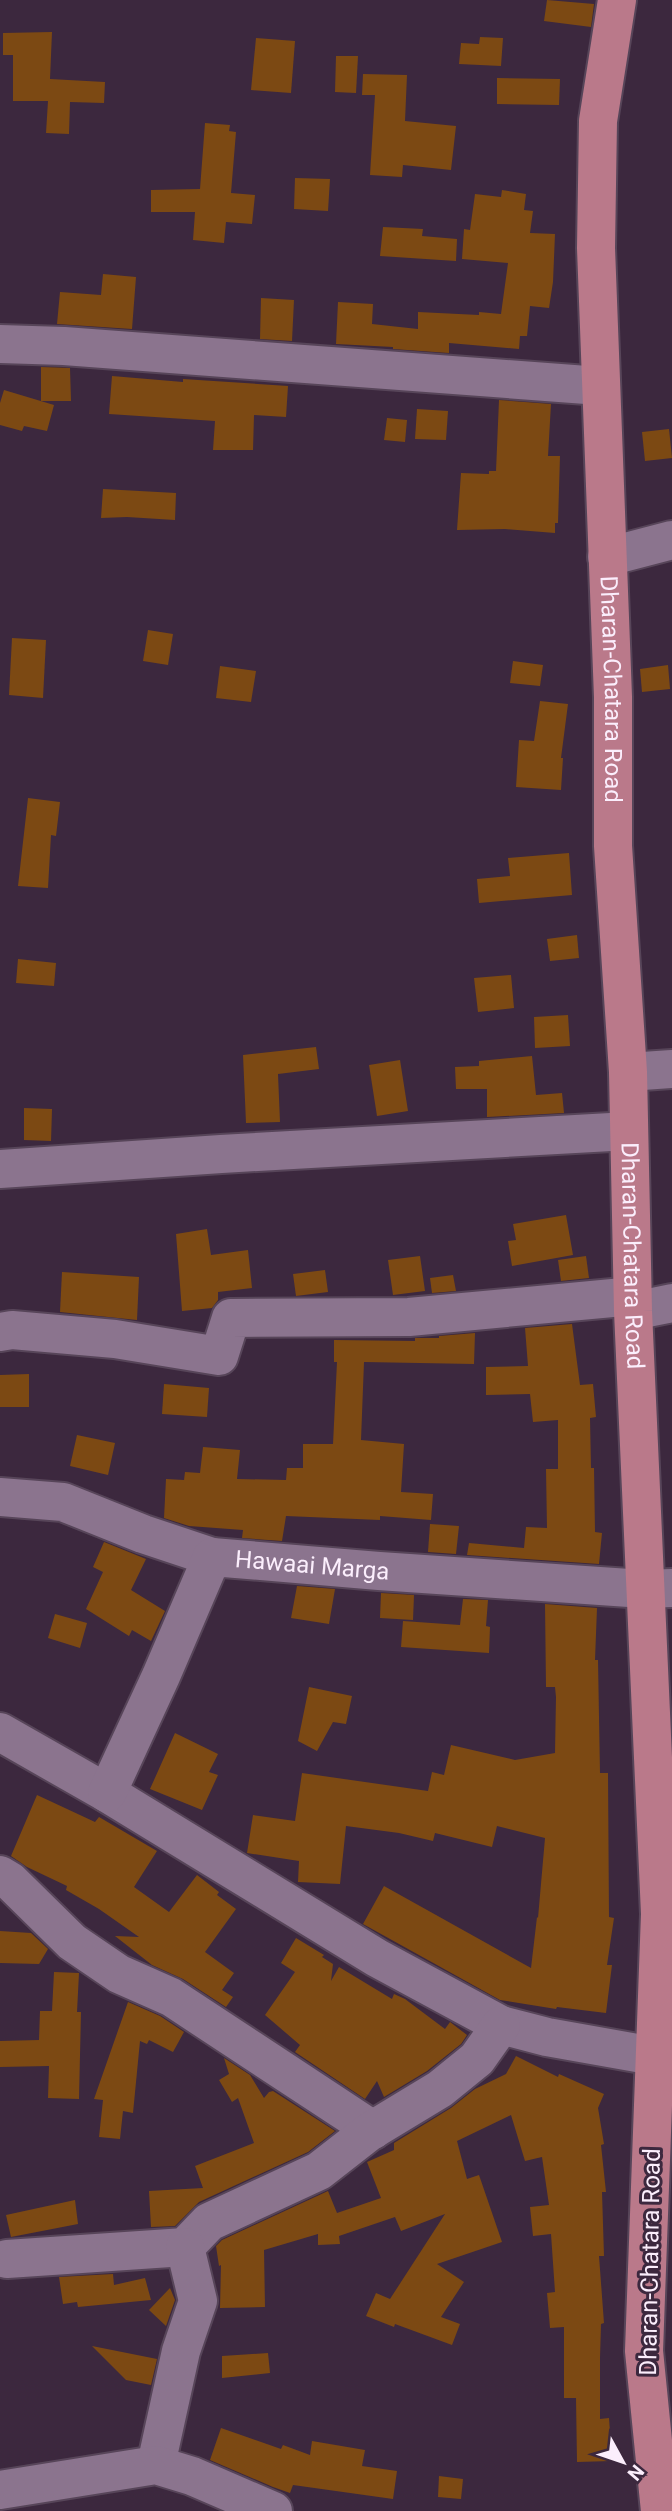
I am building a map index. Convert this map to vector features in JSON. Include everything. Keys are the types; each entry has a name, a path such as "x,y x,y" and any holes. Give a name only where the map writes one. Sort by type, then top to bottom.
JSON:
{"main road":[{"name":"Dharan-Chatara Road","path":"617,0 598,121 596,248 613,697 613,846 628,1072 633,1303 658,1588 666,1926 654,2056 644,2351 660,2511"}],"street":[{"path":"0,344 64,346 600,386"},
{"path":"607,557 672,540"},
{"path":"628,1072 672,1069"},
{"path":"0,1168 629,1131"},
{"path":"0,1332 12,1330 115,1339 219,1356 231,1318 409,1317 672,1303"},
{"path":"0,1497 63,1502 143,1534 212,1557"},
{"name":"Hawaai Marga","path":"107,1793 212,1557 379,1571 658,1588"},
{"path":"0,1732 107,1793 377,1958 501,2025 547,2037 654,2056"},
{"path":"0,1875 10,1881 72,1942 119,1974 171,1997 373,2130"},
{"path":"7,2259 185,2247 209,2222 319,2171 373,2130 449,2082 477,2059 501,2025"},
{"path":"156,2465 181,2351 198,2301 185,2247"},
{"path":"0,2490 156,2465 192,2476 272,2511"}],"building":[{"path":"547,0 594,4 591,27 544,21"},
{"path":"52,32 50,79 105,82 104,103 70,102 69,134 46,133 48,101 13,101 13,55 3,55 3,33"},
{"path":"480,37 503,38 501,66 459,64 461,43 479,44"},
{"path":"256,38 295,41 291,93 251,90"},
{"path":"336,56 358,56 356,93 335,92"},
{"path":"363,74 407,75 405,121 456,126 451,170 403,165 402,177 370,175 375,95 362,95"},
{"path":"497,78 560,79 559,105 497,104"},
{"path":"205,123 230,125 229,131 236,132 231,193 255,195 252,224 226,222 224,243 193,240 195,212 151,212 151,190 200,189"},
{"path":"295,178 330,179 328,211 294,209"},
{"path":"502,190 526,194 524,210 533,211 530,233 555,234 549,308 530,306 527,336 520,336 519,349 449,343 449,353 336,344 338,302 373,304 372,324 418,329 418,312 501,314 508,263 462,259 464,229 470,230 475,194 501,197"},
{"path":"383,227 423,229 422,236 457,239 456,261 380,256"},
{"path":"103,274 136,277 132,329 57,324 60,292 101,295"},
{"path":"261,298 294,300 292,341 260,339"},
{"path":"41,367 70,368 71,401 41,401"},
{"path":"112,376 288,386 286,417 254,415 253,450 213,450 215,421 109,414"},
{"path":"4,390 54,405 47,431 24,426 22,431 0,425 0,403"},
{"path":"499,400 551,404 548,456 560,456 558,523 555,523 555,533 505,529 457,530 461,473 489,474 489,471 496,471"},
{"path":"417,409 448,411 446,440 415,439"},
{"path":"387,418 407,420 405,442 384,440"},
{"path":"669,429 672,458 645,461 642,432"},
{"path":"103,489 176,493 175,520 101,518"},
{"path":"148,630 173,634 168,665 143,661"},
{"path":"12,638 46,640 43,698 9,695"},
{"path":"513,661 543,665 540,686 510,683"},
{"path":"668,665 670,689 642,692 640,669"},
{"path":"220,666 256,671 251,702 216,698"},
{"path":"540,701 568,704 561,758 561,790 516,787 519,740 534,741"},
{"path":"28,798 60,802 56,836 51,835 48,888 18,886"},
{"path":"569,853 572,895 479,903 477,879 510,876 508,858"},
{"path":"577,935 579,958 550,961 547,939"},
{"path":"18,959 56,963 54,986 16,983"},
{"path":"511,975 514,1008 478,1012 474,978"},
{"path":"568,1015 570,1046 535,1048 534,1017"},
{"path":"316,1047 319,1069 278,1074 280,1122 246,1123 243,1055"},
{"path":"532,1056 536,1095 562,1093 564,1113 487,1117 487,1089 456,1089 455,1067 479,1066 479,1061"},
{"path":"400,1060 408,1111 377,1116 369,1065"},
{"path":"24,1108 52,1109 51,1141 24,1140"},
{"path":"566,1215 573,1255 512,1266 508,1241 516,1240 513,1224"},
{"path":"207,1229 211,1255 248,1250 252,1288 218,1292 218,1300 212,1308 182,1311 176,1234"},
{"path":"420,1256 425,1291 393,1295 388,1260"},
{"path":"586,1256 589,1278 561,1281 558,1260"},
{"path":"325,1270 328,1292 296,1296 293,1274"},
{"path":"62,1272 139,1277 137,1320 60,1312"},
{"path":"453,1275 456,1291 432,1293 430,1278"},
{"path":"572,1324 580,1385 593,1384 596,1417 590,1418 591,1468 594,1468 595,1532 602,1533 599,1564 467,1555 469,1543 524,1548 526,1527 547,1528 546,1469 558,1469 558,1420 533,1422 530,1394 486,1395 486,1367 528,1366 525,1328"},
{"path":"475,1333 474,1364 364,1362 361,1440 404,1444 401,1492 433,1494 431,1520 380,1516 380,1520 286,1516 282,1541 242,1538 243,1530 189,1526 164,1518 166,1479 184,1480 185,1472 200,1473 203,1447 240,1450 237,1479 286,1480 287,1468 303,1468 303,1444 333,1444 337,1362 334,1362 334,1340 415,1341 415,1338"},
{"path":"29,1374 29,1407 0,1407 0,1375"},
{"path":"164,1384 209,1388 207,1417 162,1414"},
{"path":"77,1435 115,1443 108,1475 70,1466"},
{"path":"430,1524 459,1526 456,1554 428,1552"},
{"path":"104,1542 146,1559 131,1590 165,1611 151,1641 132,1630 129,1636 86,1609 103,1572 93,1567"},
{"path":"297,1586 335,1589 329,1624 291,1618"},
{"path":"381,1593 414,1595 413,1620 380,1618"},
{"path":"463,1599 488,1600 486,1626 490,1627 489,1653 401,1647 403,1621 460,1625"},
{"path":"545,1604 597,1608 595,1660 598,1660 600,1773 608,1773 609,1917 614,1918 607,1965 612,1965 606,2013 556,2009 500,2000 363,1924 384,1886 531,1968 545,1838 497,1826 492,1847 435,1833 433,1841 399,1833 346,1826 340,1884 298,1882 299,1861 247,1853 253,1815 295,1821 302,1773 428,1791 432,1772 444,1775 451,1745 515,1760 555,1753 556,1697 555,1687 546,1687"},
{"path":"55,1614 87,1623 80,1648 48,1638"},
{"path":"309,1687 352,1696 346,1724 333,1722 317,1751 298,1741"},
{"path":"175,1733 218,1754 209,1772 218,1775 202,1810 150,1789"},
{"path":"37,1795 95,1822 99,1817 157,1851 134,1887 169,1912 197,1875 236,1909 205,1952 234,1973 222,1990 233,1997 226,2007 183,1979 152,1965 115,1936 139,1937 66,1890 67,1886 27,1867 11,1856"},
{"path":"0,1931 31,1933 48,1949 39,1964 0,1963"},
{"path":"296,1938 324,1955 322,1957 333,1964 331,1981 339,1967 392,1999 394,1994 405,1999 445,2029 450,2022 467,2035 461,2044 427,2071 384,2097 377,2081 365,2099 295,2052 300,2045 265,2015 295,1972 281,1963"},
{"path":"54,1972 79,1973 79,2099 48,2098 49,2066 0,2067 0,2041 39,2040 40,2011 52,2011"},
{"path":"128,2002 160,2016 184,2032 173,2052 149,2040 147,2044 140,2041 133,2113 123,2111 120,2139 99,2137 103,2100 94,2099"},
{"path":"516,2056 558,2077 559,2074 604,2094 598,2108 604,2144 601,2145 606,2192 602,2192 604,2256 599,2256 604,2323 601,2324 600,2419 609,2418 612,2461 577,2462 576,2398 564,2398 564,2327 550,2328 547,2293 555,2292 551,2234 533,2236 530,2207 549,2205 542,2157 525,2161 511,2115 457,2141 467,2179 479,2175 502,2242 437,2264 464,2282 441,2317 460,2324 452,2345 366,2316 376,2293 390,2299 445,2214 401,2231 395,2217 339,2236 340,2244 318,2245 318,2234 264,2250 265,2307 220,2308 221,2265 219,2266 216,2246 222,2240 328,2191 337,2213 381,2198 367,2162 394,2150 394,2143 451,2108 475,2089 506,2074"},
{"path":"224,2058 250,2075 264,2098 273,2091 335,2131 308,2152 199,2202 175,2226 151,2227 149,2191 203,2188 195,2166 254,2143 238,2098 232,2102 219,2080 229,2074"},
{"path":"75,2200 78,2224 11,2237 6,2215"},
{"path":"113,2274 114,2285 145,2278 151,2300 78,2307 77,2302 63,2304 59,2277"},
{"path":"170,2288 175,2300 166,2326 149,2310"},
{"path":"92,2346 157,2359 151,2385 126,2380"},
{"path":"268,2353 270,2373 222,2378 222,2356"},
{"path":"221,2428 281,2449 283,2445 310,2455 312,2441 365,2450 362,2466 397,2471 393,2499 293,2485 290,2493 273,2487 210,2460"},
{"path":"439,2476 463,2479 461,2499 438,2497"}]}
